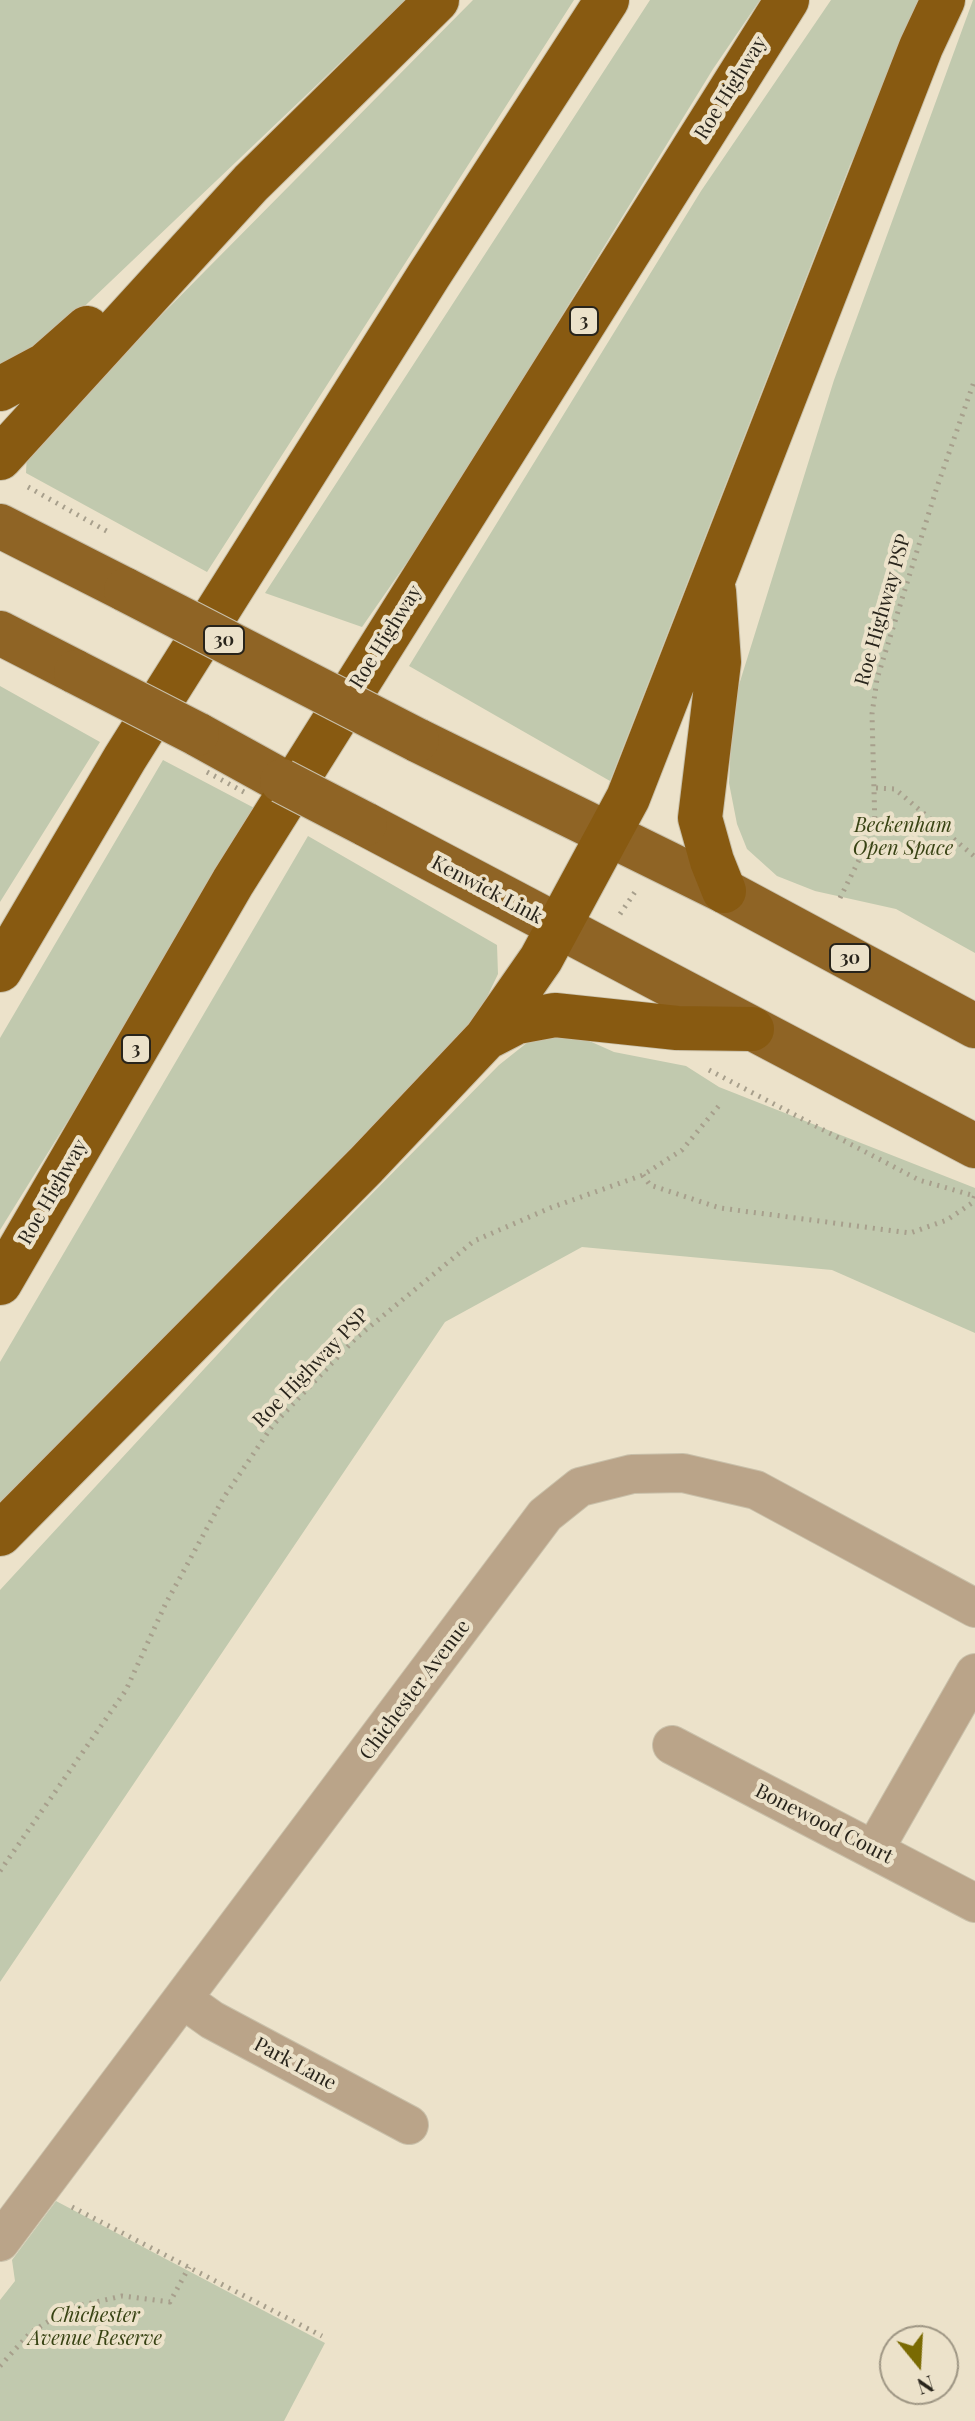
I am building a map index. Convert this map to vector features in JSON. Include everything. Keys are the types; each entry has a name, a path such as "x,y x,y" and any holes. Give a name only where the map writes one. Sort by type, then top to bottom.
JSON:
{"highway":[{"path":"0,389 45,365 251,183 437,0"},
{"path":"0,970 141,732 429,275 607,0"},
{"name":"Roe Highway","path":"0,1283 233,882 787,0"},
{"path":"0,1534 366,1165 486,1038 559,928 633,786 921,47 943,0"},
{"path":"13,472 251,183"},
{"name":"30","path":"0,526 609,837 724,891 975,1026"},
{"path":"713,581 719,662 700,818 724,891"},
{"name":"Kenwick Link","path":"0,633 975,1146"},
{"path":"486,1038 517,1022 555,1015 677,1028 752,1029"}],"street":[{"name":"Chichester Avenue","path":"0,2242 545,1515 580,1487 632,1474 683,1473 756,1490 975,1608"},
{"path":"874,1850 975,1673"},
{"name":"Bonewood Court","path":"672,1745 975,1903"},
{"name":"Park Lane","path":"184,2000 212,2020 409,2125"}],"path":[{"name":"Roe Highway PSP","path":"840,898 875,828 872,714 877,679 937,487 975,379"},
{"path":"13,472 123,540"},
{"path":"876,788 895,789 975,857"},
{"path":"613,923 642,882"},
{"path":"643,1175 650,1185 720,1208 910,1233 947,1220 972,1203 975,1196 919,1180 748,1087 707,1069"},
{"name":"Roe Highway PSP","path":"0,1871 126,1690 165,1605 224,1497 273,1425 356,1338 474,1241 550,1208 643,1175 682,1150 722,1102"},
{"path":"72,2207 322,2336"},
{"path":"0,2366 30,2333 70,2308 122,2296 170,2302 189,2267"}],"green space":[{"path":"0,0 406,0 68,322 24,353 0,364"},
{"path":"473,0 574,0 207,572 26,473 27,451"},
{"path":"650,0 760,0 713,69 437,519 362,627 265,593"},
{"path":"831,0 928,0 850,165 610,781 409,666 701,191"},
{"name":"Beckenham Open Space","path":"973,0 975,953 896,909 815,891 777,876 747,849 737,824 729,783 733,704 834,380"},
{"path":"0,686 100,742 0,902"},
{"path":"163,760 260,811 0,1230 0,1038"},
{"path":"308,836 497,945 498,974 477,1018 0,1531 0,1362"},
{"path":"567,1031 614,1052 686,1066 719,1087 975,1188 975,1333 832,1270 582,1247 445,1322 0,1982 0,1590 277,1290 499,1065 533,1038"},
{"name":"Chichester Avenue Reserve","path":"56,2201 325,2343 284,2421 0,2421 0,2300 15,2281 12,2260"}]}
